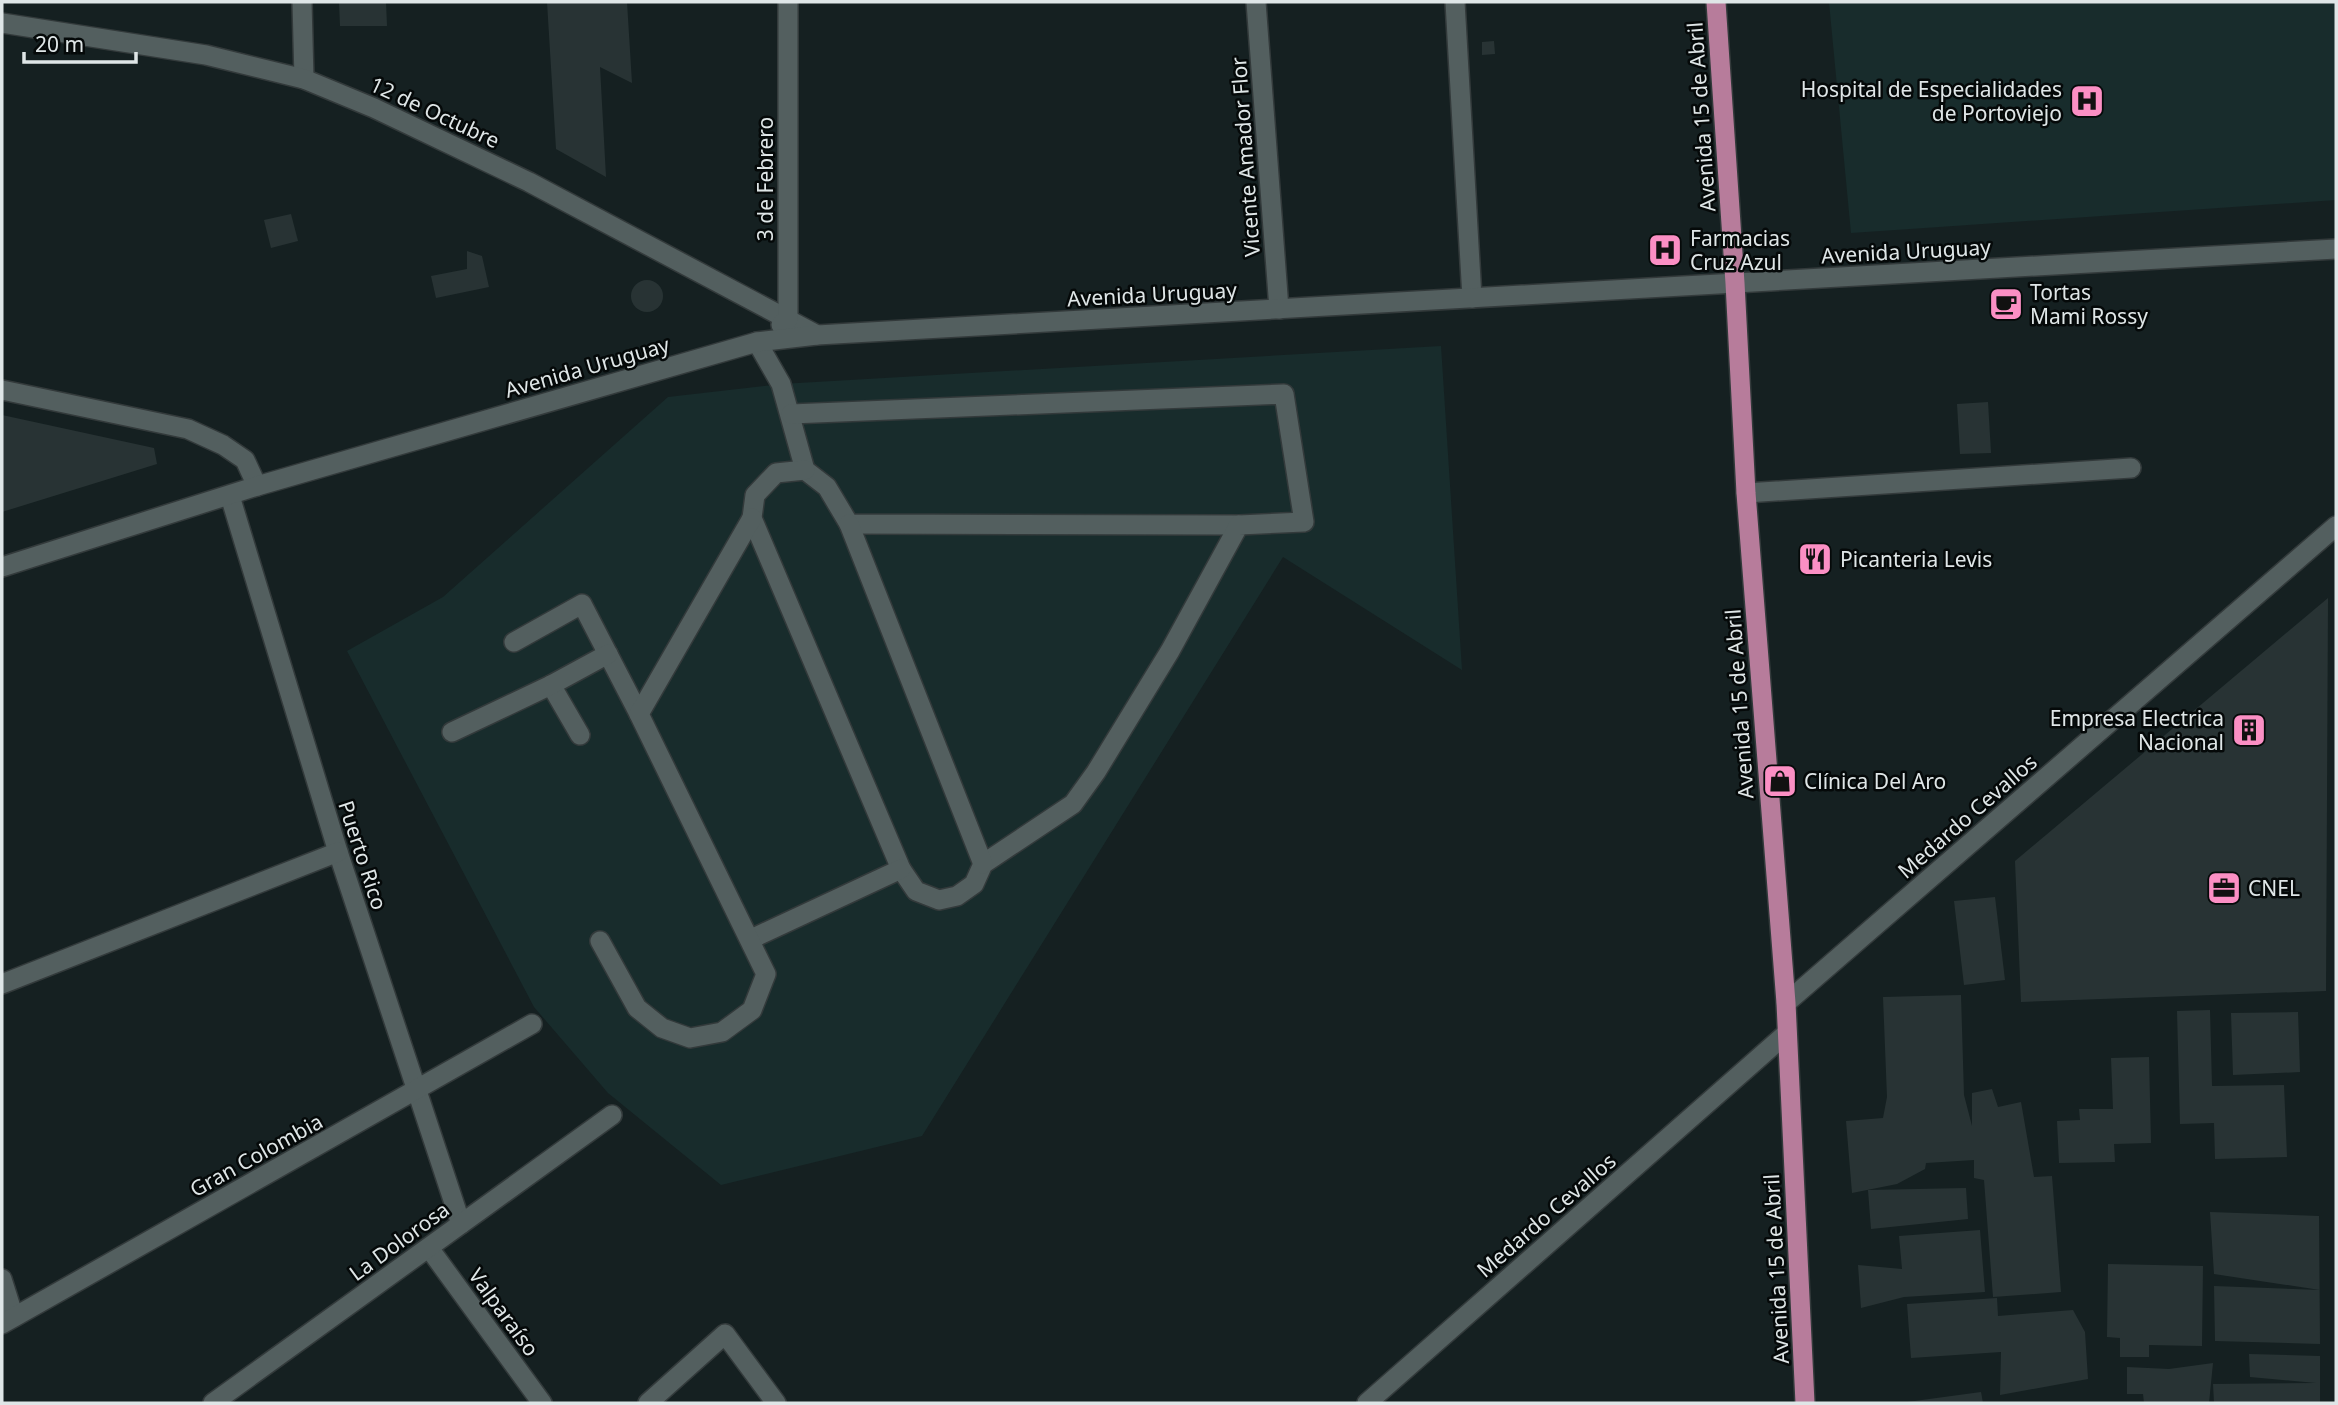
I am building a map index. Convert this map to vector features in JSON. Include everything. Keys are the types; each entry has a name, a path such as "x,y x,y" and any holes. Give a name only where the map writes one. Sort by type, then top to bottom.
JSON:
{"main road":[{"name":"Avenida 15 de Abril","path":"1716,2 1746,493 1786,1003 1805,1403"}],"street":[{"path":"302,2 304,79"},
{"name":"3 de Febrero","path":"788,2 788,319"},
{"name":"Vicente Amador Flor","path":"1256,2 1279,309"},
{"path":"1455,2 1472,298"},
{"name":"12 de Octubre","path":"2,23 206,55 304,79 374,108 529,182 817,335"},
{"name":"Avenida Uruguay","path":"2,567 257,486 757,342 817,335 2336,249"},
{"path":"788,319 757,342 781,384 805,470 827,486 849,524 983,864"},
{"path":"2,390 188,429 223,445 245,460 257,486"},
{"path":"791,414 1284,394 1304,522 1240,525 849,524"},
{"path":"1746,493 2131,468"},
{"path":"639,714 752,518 755,495 776,473 805,470"},
{"name":"Puerto Rico","path":"230,496 338,852 461,1224"},
{"path":"752,518 901,869 916,891 939,900 957,896 974,884 983,864 1073,804 1096,772 1170,651 1240,525"},
{"name":"Medardo Cevallos","path":"1786,1003 2336,526"},
{"path":"514,642 582,604 751,939 766,974 752,1010 722,1032 690,1038 663,1028 637,1008 600,941"},
{"path":"452,732 551,685 608,654"},
{"path":"551,685 580,735"},
{"path":"2,984 338,852"},
{"path":"751,939 901,869"},
{"name":"Gran Colombia","path":"8,1320 532,1024"},
{"name":"Medardo Cevallos","path":"1367,1403 1787,1033"},
{"name":"La Dolorosa","path":"213,1403 612,1115"},
{"name":"Valparaíso","path":"429,1248 542,1403"},
{"path":"2,1279 8,1320"},
{"path":"648,1403 725,1334 776,1403"}],"shaded area":[{"name":"Hospital de Especialidades de Portoviejo","path":"1829,2 2336,2 2336,200 1851,233"},
{"path":"1441,346 1462,670 1283,557 922,1136 721,1185 608,1093 534,1007 347,651 443,597 668,397 781,384"}],"building":[{"path":"339,2 386,2 387,26 340,26"},
{"path":"547,2 627,2 632,83 600,67 606,177 556,149"},
{"path":"1494,41 1495,54 1482,55 1482,42"},
{"path":"291,214 298,241 271,248 264,220"},
{"path":"467,251 482,256 489,287 436,298 431,276 467,269"},
{"path":"647,280 658,285 663,296 658,307 647,312 636,307 631,296 636,285"},
{"path":"1988,402 1991,453 1960,454 1957,404"},
{"path":"2,415 154,448 157,464 2,512"},
{"name":"Empresa Electrica Nacional","path":"2328,598 2326,991 2021,1002 2015,861"},
{"path":"1995,897 2005,980 1964,985 1954,901"},
{"path":"1961,995 1964,1095 1972,1126 1972,1093 1992,1089 1998,1107 2021,1102 2034,1177 2052,1176 2061,1292 1993,1297 1984,1180 1974,1178 1974,1160 1926,1163 1925,1169 1897,1184 1852,1193 1846,1121 1883,1118 1887,1097 1883,997"},
{"path":"2210,1010 2212,1086 2284,1085 2287,1157 2215,1159 2214,1123 2180,1124 2177,1011"},
{"path":"2298,1012 2300,1072 2233,1075 2231,1013"},
{"path":"2149,1057 2151,1143 2114,1144 2115,1162 2059,1163 2057,1121 2080,1120 2079,1109 2113,1109 2111,1058"},
{"path":"1966,1188 1968,1219 1871,1229 1868,1190"},
{"path":"2210,1212 2319,1216 2320,1290 2214,1274"},
{"path":"1980,1230 1985,1292 1904,1297 1861,1308 1858,1265 1902,1269 1899,1236"},
{"path":"2108,1264 2203,1266 2202,1346 2149,1345 2149,1357 2120,1357 2120,1338 2107,1337"},
{"path":"2214,1286 2320,1290 2320,1344 2215,1341"},
{"path":"1997,1298 1998,1316 2073,1310 2085,1332 2088,1379 2000,1395 2001,1352 1911,1358 1907,1304"},
{"path":"2249,1354 2320,1356 2320,1403 2214,1403 2213,1384 2316,1383 2250,1377"},
{"path":"2213,1363 2209,1403 2144,1403 2143,1394 2127,1394 2127,1367 2169,1369"},
{"path":"1981,1392 1983,1403 1907,1403 1907,1402"}],"place":[{"name":"Hospital de Especialidades de Portoviejo","path":"2087,101"},
{"name":"Farmacias Cruz Azul","path":"1665,250"},
{"name":"Tortas Mami Rossy","path":"2006,304"},
{"name":"Picanteria Levis","path":"1815,559"},
{"name":"Empresa Electrica Nacional","path":"2249,730"},
{"name":"Clínica Del Aro","path":"1780,781"},
{"name":"CNEL","path":"2224,888"}]}
